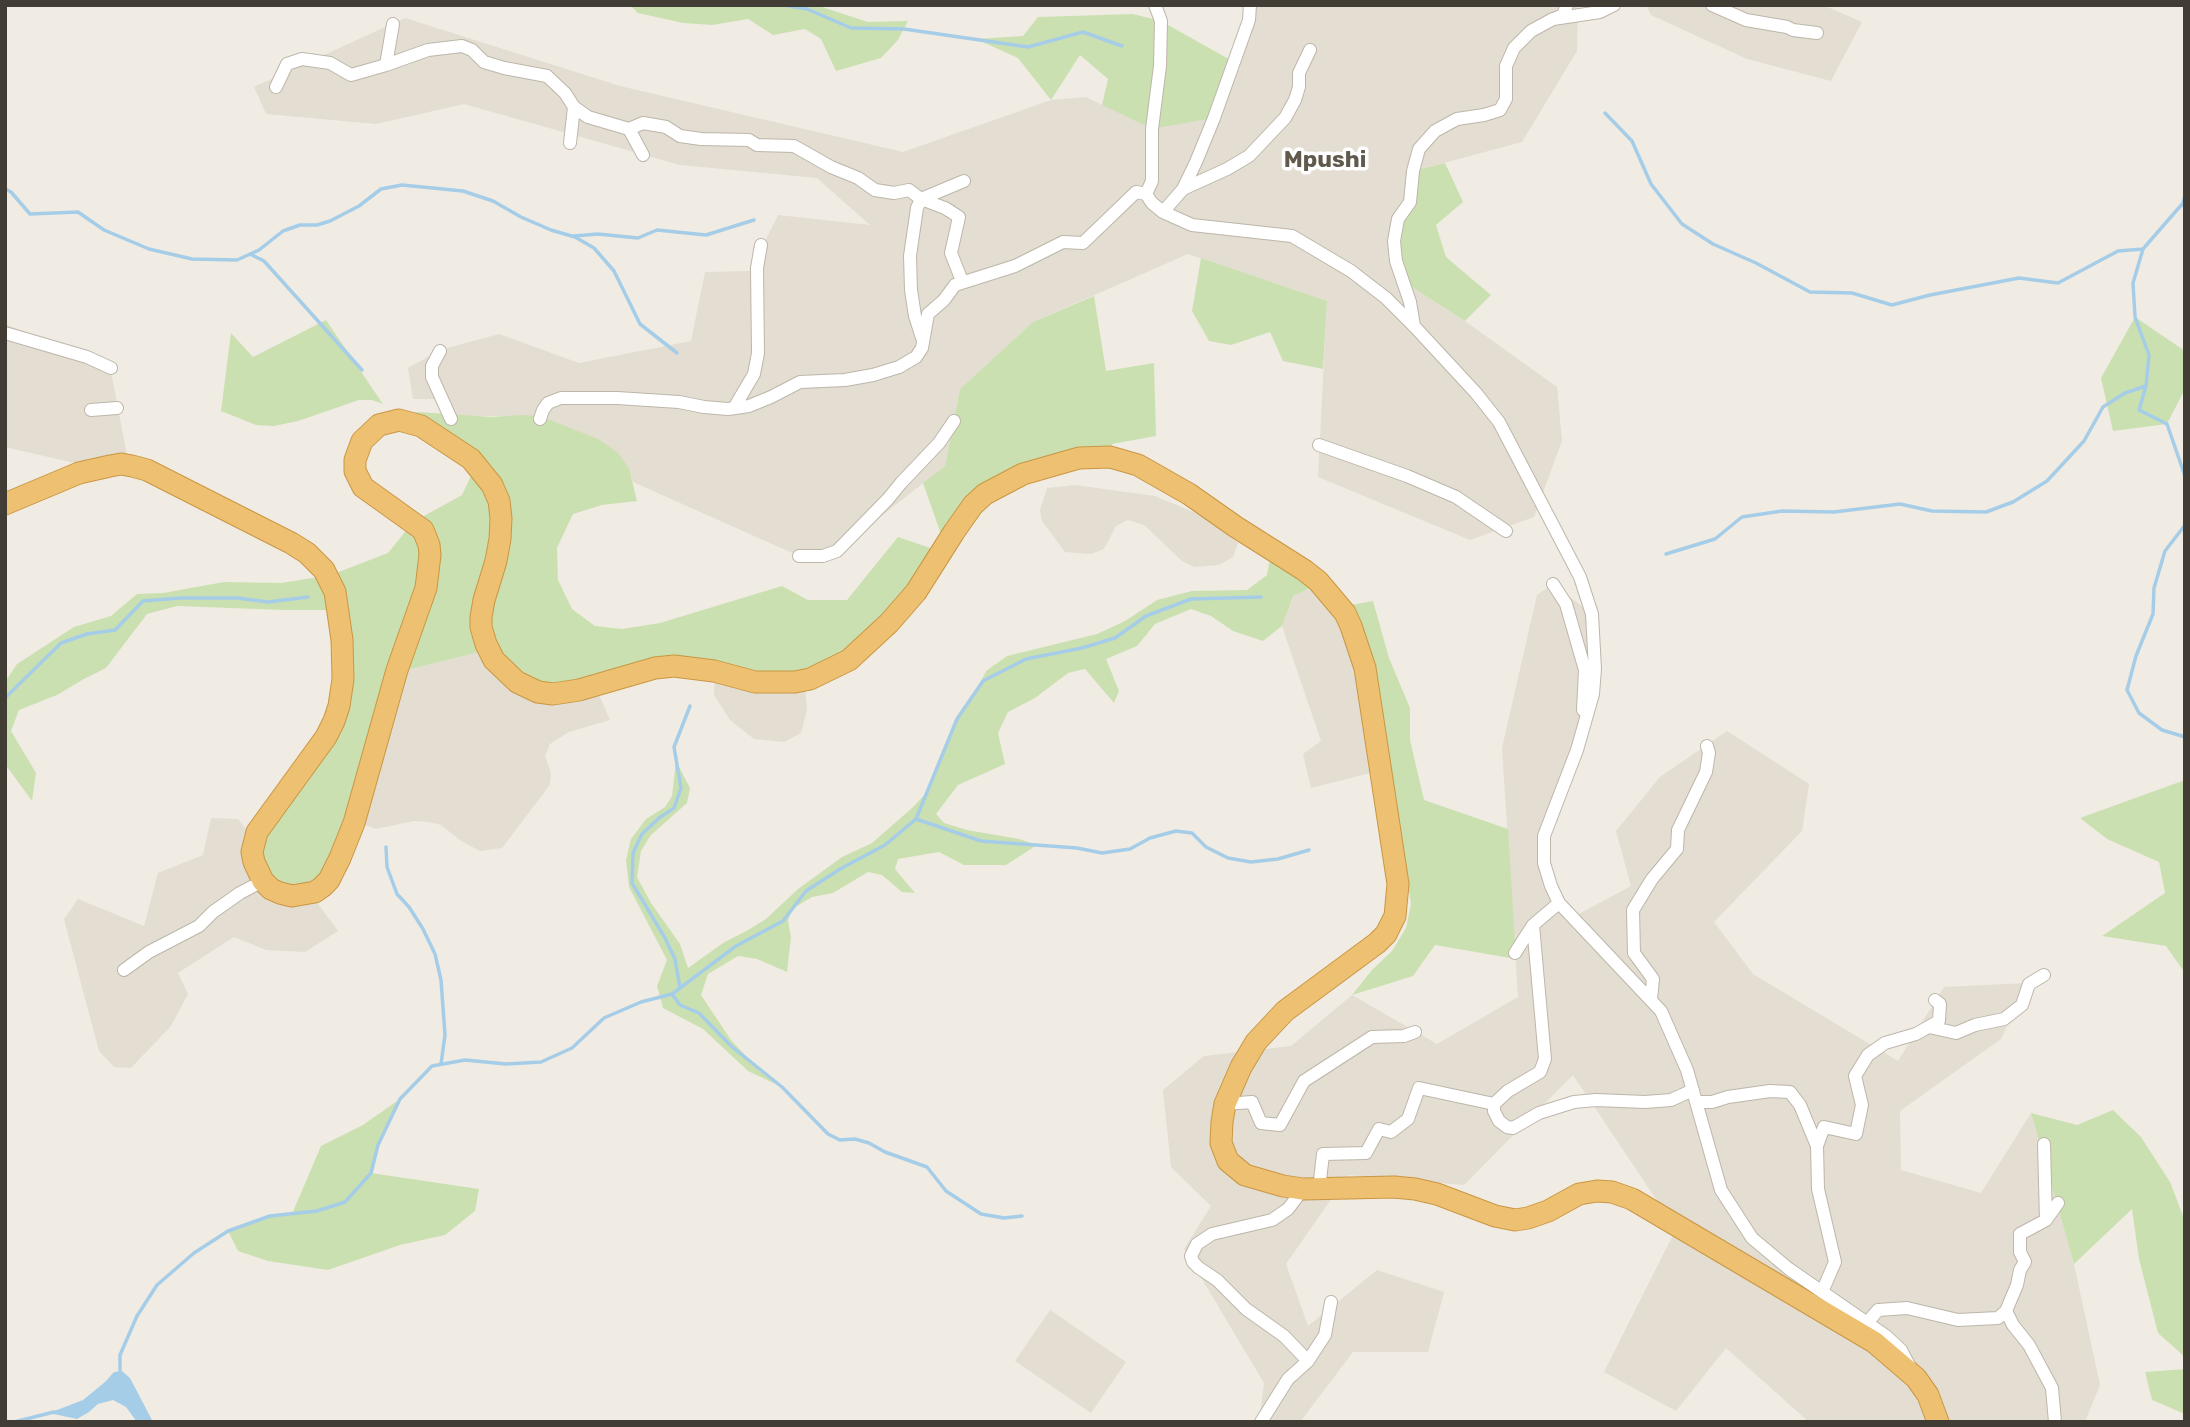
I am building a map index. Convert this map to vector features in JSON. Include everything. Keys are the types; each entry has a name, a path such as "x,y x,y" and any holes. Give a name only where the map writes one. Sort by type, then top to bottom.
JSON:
{"highway":[{"path":"5,504 79,473 121,464 132,466 146,470 291,543 307,553 329,577 335,592 342,640 342,694 334,722 254,839 254,862 263,881 280,894 303,895 322,887 333,872 354,823 394,682 426,588 430,555 423,530 363,487 355,471 355,460 362,441 379,425 399,420 421,426 471,459 492,485 500,509 500,539 484,600 481,627 483,635 494,660 506,673 527,688 553,694 579,690 655,668 698,668 767,683 795,682 830,671 862,650 912,598 954,532 973,505 985,494 1023,474 1079,458 1110,457 1138,464 1156,473 1311,575 1345,613 1365,668 1398,884 1393,922 1386,934 1285,1011 1256,1042 1246,1059 1226,1104 1222,1122 1221,1143 1233,1166 1245,1175 1261,1181 1311,1189 1415,1189 1437,1194 1495,1216 1515,1220 1548,1211 1580,1194 1612,1192 1632,1199 1874,1342 1916,1378 1928,1395 1938,1422"}],"street":[{"path":"1146,194 1152,181 1152,129 1160,66 1161,21 1155,5"},
{"path":"1163,212 1184,189 1214,118 1249,20 1250,5"},
{"path":"1414,326 1410,302 1396,261 1394,241 1398,219 1410,202 1413,171 1419,149 1435,131 1457,119 1500,110 1506,99 1506,66 1514,48 1531,31 1563,15 1567,5"},
{"path":"1553,19 1600,12 1614,5"},
{"path":"1712,5 1755,22 1817,33"},
{"path":"386,65 393,24"},
{"path":"276,87 287,64 302,59 330,64 351,75 428,50 461,47 472,50 484,62 547,75 565,93 574,107 588,117 629,129 643,123 666,127 680,136 749,140 757,145 794,146 831,167 858,177 875,190 894,193 909,190 921,199 945,208 959,217 951,253 961,281"},
{"path":"1184,189 1249,156 1285,118 1295,100 1299,88 1298,74 1310,50"},
{"path":"570,143 574,107"},
{"path":"629,129 643,155"},
{"path":"923,342 911,290 910,256 914,220 921,199 964,181"},
{"path":"540,419 548,403 561,398 617,398 734,408 749,406 800,382 845,380 899,367 916,357 923,342 928,314 944,300 955,285 1015,266 1063,242 1083,243 1136,192 1146,194 1163,212 1192,225 1292,236 1351,271 1386,298 1414,326 1499,422 1580,577 1592,614 1595,669 1593,694 1577,750 1544,835 1544,863 1559,903 1661,1011 1695,1096 1721,1190 1752,1238 1822,1292 1886,1335 1901,1350 1916,1378"},
{"path":"734,408 754,374 758,353 757,268 761,245"},
{"path":"5,333 87,357 111,368"},
{"path":"440,351 432,366 432,377 451,419"},
{"path":"91,410 117,408"},
{"path":"799,556 823,556 837,551 939,443 954,421"},
{"path":"1319,446 1407,476 1457,497 1506,530"},
{"path":"1553,584 1566,604 1585,670 1583,724"},
{"path":"1651,999 1653,979 1634,953 1633,910 1677,849 1678,830 1706,772 1709,753 1707,746"},
{"path":"124,970 157,947 199,926 213,912 263,881"},
{"path":"1516,953 1533,925 1559,903"},
{"path":"1533,925 1545,1046 1544,1068 1508,1091 1494,1104 1499,1121 1513,1128 1539,1113 1574,1102 1645,1102 1695,1096 1712,1102 1770,1091 1790,1092 1800,1105 1817,1146 1818,1189 1835,1262 1822,1292"},
{"path":"1929,1027 1955,1032 2004,1019 2022,1005 2029,984 2044,975"},
{"path":"1817,1146 1824,1127 1856,1135 1863,1105 1855,1076 1868,1055 1885,1043 1916,1034 1940,1021 1940,1004 1936,1000"},
{"path":"1226,1104 1252,1102 1261,1122 1280,1125 1304,1081 1371,1037 1404,1036 1415,1032"},
{"path":"1308,1360 1284,1335 1246,1309 1217,1280 1193,1262 1191,1256 1197,1244 1212,1234 1272,1220 1288,1209 1311,1189 1323,1154 1366,1153 1379,1129 1391,1132 1408,1119 1419,1088 1494,1104"},
{"path":"2044,1144 2046,1220"},
{"path":"1867,1324 1878,1310 1907,1308 1958,1320 1998,1318 2006,1311 2025,1262 2020,1252 2020,1234 2046,1220 2058,1203"},
{"path":"1261,1422 1288,1379 1308,1360 1325,1335 1331,1302"},
{"path":"2006,1311 2029,1345 2052,1388 2056,1422"}],"shaded area":[{"path":"1250,5 1578,5 1577,51 1522,142 1414,171 1404,282 1465,321 1557,387 1562,441 1534,517 1470,540 1318,477 1327,301 1188,254 1033,322 960,389 945,466 837,551 799,556 633,482 629,468 540,416 451,416 444,399 413,399 408,368 440,350 499,334 579,363 691,341 705,272 750,271 778,215 870,225 817,178 680,165 464,104 376,124 266,114 254,87 405,18 620,86 903,152 1051,100 1086,97 1152,129 1214,118"},
{"path":"1646,5 1823,5 1862,22 1831,81 1747,59 1651,15"},
{"path":"5,324 110,367 131,476 5,447"},
{"path":"1075,485 1155,496 1205,517 1238,543 1233,557 1219,565 1194,567 1182,561 1144,525 1128,520 1116,526 1104,549 1091,554 1065,552 1042,521 1040,510 1047,488"},
{"path":"1319,584 1343,606 1360,680 1374,772 1311,788 1303,754 1321,741 1282,626 1293,596"},
{"path":"1553,584 1592,614 1593,694 1551,814 1544,863 1573,917 1631,886 1616,831 1660,777 1727,731 1809,784 1802,831 1714,922 1753,974 1898,1061 1944,987 2028,983 2001,1039 1900,1111 1901,1170 1981,1193 2031,1113 2074,1264 2100,1385 2085,1422 1809,1422 1726,1348 1676,1411 1604,1372 1676,1229 1573,1075 1464,1185 1348,1175 1286,1264 1308,1326 1377,1270 1444,1292 1428,1352 1353,1352 1300,1422 1259,1422 1264,1383 1184,1249 1211,1206 1171,1167 1163,1090 1204,1056 1291,1046 1352,995 1437,1044 1518,997 1502,748 1537,595"},
{"path":"492,649 597,690 610,720 569,732 550,744 545,756 551,773 550,784 502,848 480,851 461,841 441,825 429,822 414,821 376,829 357,822 402,671"},
{"path":"715,675 805,687 807,710 801,733 784,742 754,739 730,720 714,695"},
{"path":"211,818 238,819 256,841 313,897 338,931 305,952 266,950 234,937 178,973 188,994 171,1026 131,1068 114,1067 99,1051 64,919 78,899 144,926 158,873 203,855"},
{"path":"1050,1310 1126,1362 1091,1413 1015,1361"}],"green space":[{"path":"630,5 816,5 868,22 908,21 898,40 881,58 836,71 821,39 805,29 773,35 748,19 712,25 683,23 638,13"},
{"path":"1133,14 1161,21 1234,62 1214,118 1152,129 1102,105 1108,79 1080,55 1051,100 1018,58 976,39 1023,36 1038,17"},
{"path":"1445,163 1463,202 1436,225 1446,257 1491,295 1465,321 1404,282 1396,261 1413,171"},
{"path":"1201,258 1327,301 1323,369 1283,361 1270,332 1231,345 1209,341 1192,311"},
{"path":"1094,296 1106,371 1154,363 1156,436 1112,444 1113,465 1069,468 1017,486 979,511 949,555 892,626 863,655 832,676 805,687 771,687 695,670 657,675 557,698 526,691 504,673 492,649 402,671 346,851 331,879 313,897 284,898 265,888 255,862 256,841 267,821 299,783 335,731 346,690 347,674 339,596 326,610 177,606 147,614 106,668 57,695 19,710 11,731 36,773 32,801 5,764 5,682 17,664 74,627 111,616 137,594 163,593 224,582 281,583 331,575 388,553 413,522 462,495 478,461 423,421 406,414 418,412 492,417 540,416 598,439 617,452 629,468 637,501 602,505 573,514 557,548 558,580 572,609 595,626 622,629 660,623 782,586 808,600 847,600 898,537 948,554 923,483 945,466 960,389 1033,322"},
{"path":"2135,317 2185,351 2185,389 2167,424 2113,431 2101,378"},
{"path":"326,320 383,404 372,400 359,400 298,421 274,426 256,425 221,411 231,333 253,357"},
{"path":"1271,554 1319,584 1293,596 1282,626 1263,641 1233,631 1211,616 1191,609 1155,624 1137,646 1106,659 1119,691 1114,703 1085,669 1068,673 1035,698 1008,712 998,733 1005,764 958,785 936,814 944,823 1037,845 1006,865 964,865 939,852 898,859 895,869 915,893 902,892 882,875 868,872 833,893 812,897 792,909 788,921 791,937 787,972 757,959 738,956 708,974 701,995 731,1040 759,1070 782,1087 748,1071 703,1029 663,1008 657,986 667,960 629,887 626,860 631,839 646,819 665,807 672,796 676,761 690,788 687,803 651,835 641,851 637,877 651,903 680,944 688,968 723,943 766,919 798,889 842,857 872,843 912,808 929,790 957,719 974,695 986,671 1007,656 1097,634 1125,621 1157,600 1192,591 1247,590 1267,575"},
{"path":"1373,601 1389,658 1410,708 1410,740 1424,800 1508,829 1516,959 1435,945 1413,976 1352,995 1392,951 1406,928 1411,904 1379,699 1351,605"},
{"path":"2185,780 2185,973 2166,946 2102,936 2165,893 2159,862 2107,839 2080,818"},
{"path":"400,1099 378,1145 371,1173 479,1189 475,1211 445,1235 400,1245 328,1270 268,1261 238,1251 228,1231 270,1216 292,1214 321,1146 363,1125"},
{"path":"2113,1110 2141,1137 2170,1182 2185,1221 2185,1357 2158,1333 2139,1259 2132,1209 2074,1264 2031,1113 2077,1125"},
{"path":"2185,1369 2185,1414 2152,1400 2145,1372"}],"water":[{"path":"122,1371 130,1378 153,1422 137,1422 126,1407 113,1400 98,1404 77,1419 49,1413 83,1400 114,1372"}],"waterway":[{"path":"783,5 807,9 851,28 904,29 1028,47 1083,32 1122,46"},
{"path":"1605,113 1632,141 1651,184 1682,224 1713,244 1810,292 1852,293 1892,305 2019,278 2058,283 2118,251 2143,249"},
{"path":"5,189 11,192 30,214 78,212 104,230 149,249 192,259 237,260 259,250 283,231 300,225 317,225 330,221 359,206 381,189 402,185 463,191 493,201 521,217 575,237 594,248 614,271 640,324 677,353"},
{"path":"2185,196 2185,208"},
{"path":"2183,203 2143,249 2133,283 2135,317 2149,355 2146,386 2139,410 2167,424 2185,476"},
{"path":"574,236 598,234 638,238 657,230 706,235 754,220"},
{"path":"250,254 264,261 362,370"},
{"path":"1666,554 1715,539 1742,517 1782,511 1834,512 1900,504 1932,511 1986,512 2013,502 2047,481 2084,441 2103,407 2125,393 2146,386"},
{"path":"2185,525 2165,551 2154,588 2153,614 2136,656 2127,690 2139,713 2162,730 2185,737"},
{"path":"5,698 61,643 87,634 115,630 143,601 237,598 268,602 308,597"},
{"path":"120,1373 120,1355 137,1316 157,1285 194,1253 228,1231 270,1216 317,1211 345,1202 371,1173 378,1145 400,1099 432,1066 465,1060 506,1064 541,1062 572,1048 604,1018 641,1002 672,994 736,946 783,921 806,891 885,845 916,819 957,719 983,681 1026,659 1082,648 1115,638 1146,616 1191,599 1261,597"},
{"path":"680,988 675,959 632,883 633,853 642,834 674,808 681,788 674,747 690,706"},
{"path":"916,819 981,841 1077,848 1102,853 1130,849 1150,838 1176,831 1192,833 1206,847 1228,858 1251,862 1278,859 1309,850"},
{"path":"386,847 387,867 397,894 423,929 435,954 441,980 445,1035 441,1064"},
{"path":"672,994 680,1005 699,1013 731,1046 782,1087 828,1134 840,1140 855,1139 869,1143 885,1152 927,1167 946,1191 981,1214 1004,1218 1022,1216"},
{"path":"14,1422 54,1412"},
{"path":"5,1421 10,1422"}],"district":[{"name":"Mpushi","path":"1325,160"}]}
